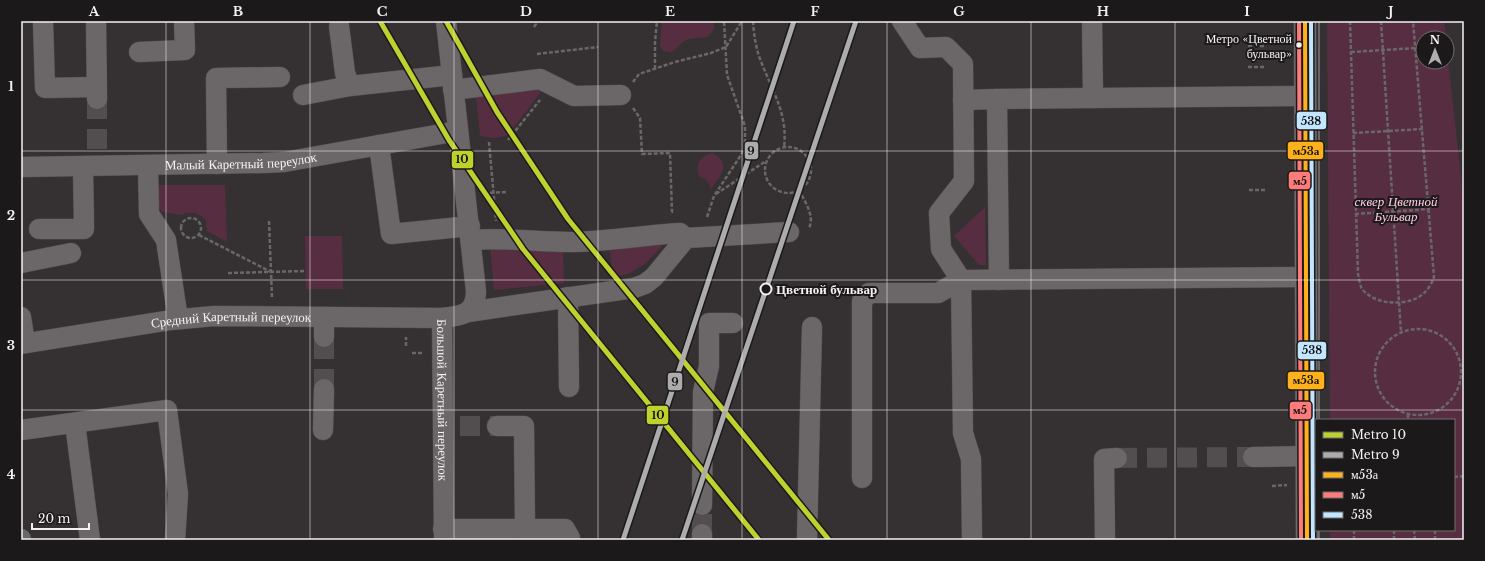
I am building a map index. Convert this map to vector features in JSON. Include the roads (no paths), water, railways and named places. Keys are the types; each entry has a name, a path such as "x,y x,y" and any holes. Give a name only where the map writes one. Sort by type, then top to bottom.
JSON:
{"main road":[{"path":"1305,21 1307,540"}],"street":[{"path":"43,21 45,88 96,93 96,21"},
{"path":"139,52 185,50 184,21"},
{"name":"Большой Каретный переулок","path":"443,535 451,427 442,318 459,317 468,312 474,306 476,299 446,21"},
{"path":"902,21 920,48 946,47 962,64 964,181 939,213 941,249 961,280 963,433 971,459 972,540"},
{"path":"1092,21 1093,98"},
{"path":"340,26 344,73 350,86"},
{"path":"217,164 216,78 280,77"},
{"path":"303,95 350,86 540,79 574,96 626,100"},
{"path":"963,100 1305,96"},
{"path":"997,99 999,280"},
{"name":"Малый Каретный переулок","path":"21,167 93,161 148,166 284,162 458,131"},
{"path":"379,145 391,234 470,233 498,238 569,242 599,241 656,235 680,234 686,238 789,232"},
{"path":"39,229 84,229 93,161"},
{"path":"148,166 149,214 166,240 178,319"},
{"path":"468,312 634,288 645,284 654,277 686,238"},
{"path":"21,262 71,253"},
{"path":"862,478 862,301 869,293 938,293 961,280 1306,277"},
{"path":"568,297 569,387"},
{"name":"Средний Каретный переулок","path":"23,343 178,319 214,316 442,318"},
{"path":"21,317 23,343"},
{"path":"324,317 324,337"},
{"path":"702,505 703,392 709,366 709,323 733,323"},
{"path":"807,540 812,327"},
{"path":"323,430 324,389"},
{"path":"21,430 167,410 178,494 174,540"},
{"path":"75,423 90,540"},
{"path":"497,426 524,426 525,529"},
{"path":"1253,457 1307,456"},
{"path":"1105,540 1104,458 1117,458"},
{"path":"443,535 525,529 565,529 570,540"}],"tunnel":[{"path":"97,99 97,149"},
{"path":"324,337 324,389"},
{"path":"460,426 497,426"},
{"path":"1117,458 1253,457"},
{"path":"702,505 702,534"}],"metro line":[{"name":"10","path":"380,21 449,140 523,249 759,540"},
{"name":"10","path":"446,21 497,112 568,219 829,540"},
{"name":"9","path":"623,540 794,21"},
{"name":"9","path":"682,540 856,21"}],"place":[{"name":"Метро «Цветной бульвар»","path":"1299,45"},
{"name":"Цветной бульвар","path":"766,289"}],"park label":[{"name":"сквер Цветной Бульвар","path":"1396,208"}]}
